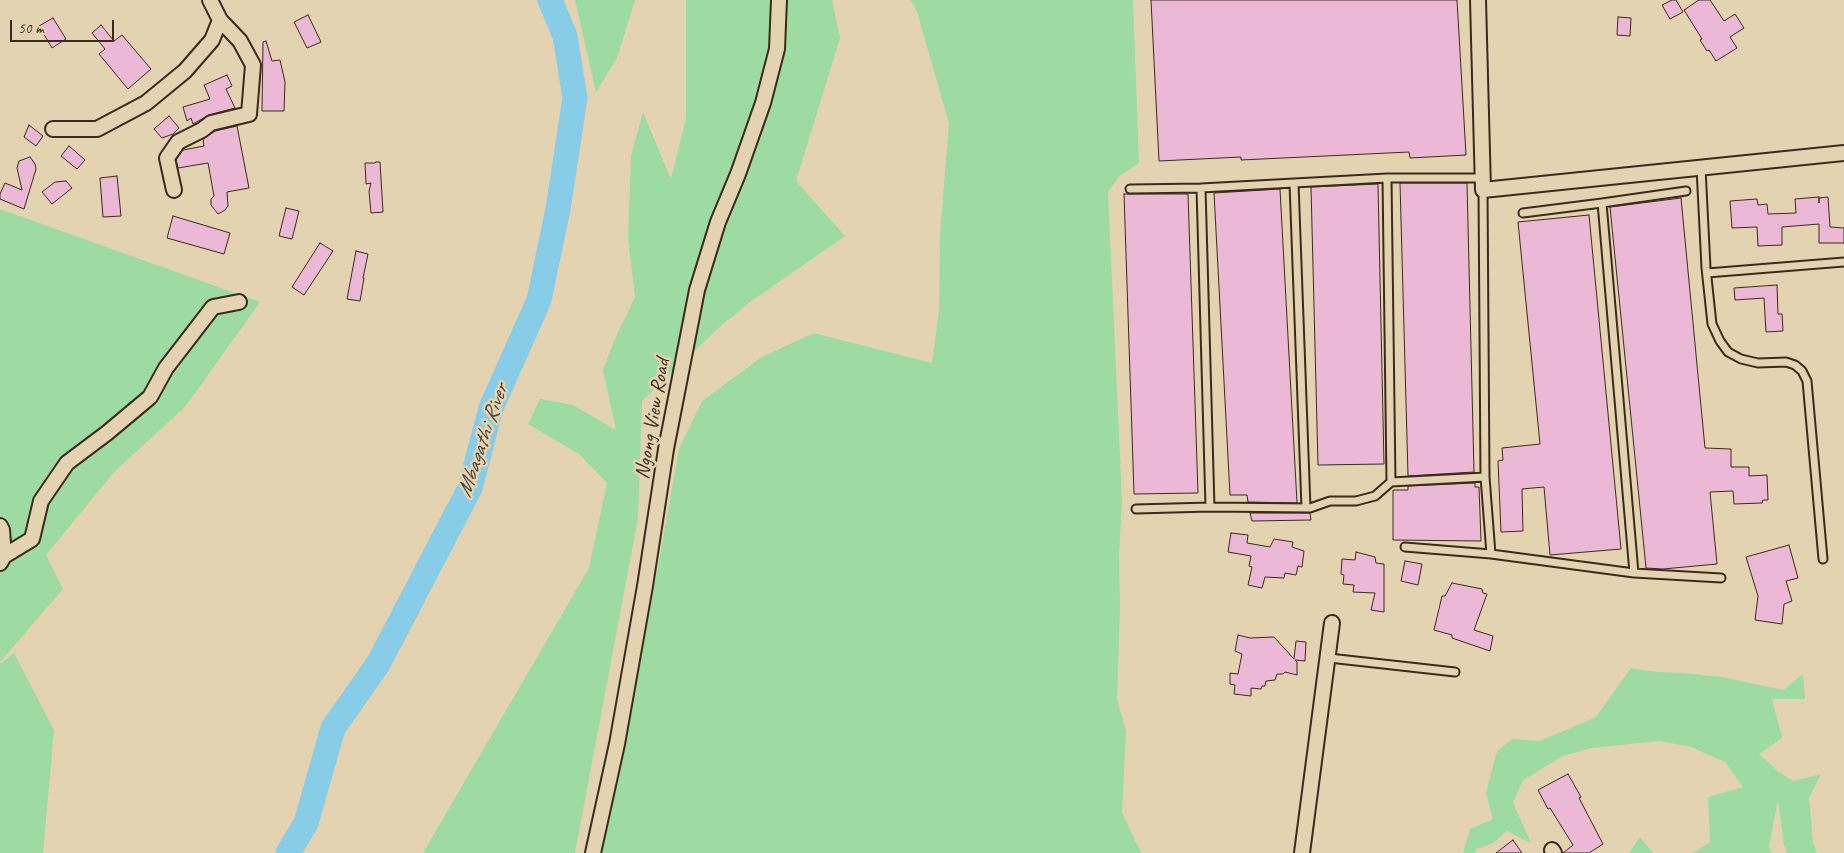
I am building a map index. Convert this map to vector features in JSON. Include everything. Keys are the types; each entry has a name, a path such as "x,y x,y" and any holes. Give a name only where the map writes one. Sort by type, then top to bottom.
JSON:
{"street":[{"path":"174,190 167,158 178,142 202,130 211,123 249,114 253,65 240,41 220,20 210,0"},
{"name":"Ngong View Road","path":"593,853 617,744 645,586 666,449 697,290 718,222 738,174 763,104 777,49 779,0"},
{"path":"1478,0 1483,184 1701,168 1844,153"},
{"path":"53,129 97,129 146,103 185,70 196,58 212,40 220,20"},
{"path":"2,559 32,539 41,501 67,463 150,397 166,368 213,307 239,302"},
{"path":"0,526 2,530 2,559"},
{"path":"1302,853 1332,623"}],"lane":[{"path":"1701,168 1712,324 1720,341 1728,352 1740,359 1758,362 1786,362 1794,365 1802,371 1807,381 1823,560"},
{"path":"1388,178 1390,482"},
{"path":"1130,189 1201,188 1388,178 1483,184 1485,478 1491,554"},
{"path":"1294,184 1306,508"},
{"path":"1201,188 1210,507"},
{"path":"1523,213 1686,191"},
{"path":"1602,203 1634,573"},
{"path":"1707,273 1844,262"},
{"path":"1136,509 1210,507 1306,508 1330,501 1356,501 1375,496 1390,482 1485,478"},
{"path":"1405,548 1491,554 1634,573 1721,578"},
{"path":"1328,658 1454,672"}],"green space":[{"path":"575,0 635,0 617,58 596,92"},
{"path":"686,0 832,0 840,38 796,181 845,236 750,302 724,323 642,401 638,518 575,853 423,853 589,568 607,483 579,454 528,424 540,399 573,405 616,430 603,370 614,341 635,297 628,238 631,156 643,112 671,179 686,118"},
{"path":"911,0 1133,0 1139,163 1119,176 1108,192 1122,501 1119,557 1120,608 1117,700 1126,731 1122,812 1141,853 600,853 654,588 679,449 702,401 762,357 814,333 932,363 939,311 940,235 949,123 917,12"},
{"path":"0,209 260,302 185,407 115,471 46,555 63,589 0,662"},
{"path":"14,653 54,730 43,853 0,853 0,664"},
{"path":"1631,668 1656,672 1722,677 1783,690 1803,674 1805,699 1772,699 1782,738 1759,754 1779,772 1793,781 1821,774 1809,798 1813,843 1817,853 1787,853 1784,845 1778,800 1769,846 1772,853 1693,853 1710,842 1708,797 1743,787 1725,762 1691,747 1660,741 1591,748 1563,756 1523,780 1513,803 1531,843 1507,831 1493,843 1476,849 1475,853 1463,853 1470,829 1493,819 1486,793 1497,751 1512,739 1540,741 1596,717"},
{"path":"1640,837 1653,853 1629,853"}],"building":[{"path":"1151,0 1457,0 1466,155 1410,158 1409,152 1241,160 1241,157 1159,161"},
{"path":"1676,0 1683,12 1670,19 1662,5"},
{"path":"1699,0 1710,0 1724,21 1735,14 1744,28 1730,37 1737,48 1716,61 1700,40 1702,39 1684,10"},
{"path":"308,15 321,42 307,48 294,22"},
{"path":"1618,17 1631,18 1630,36 1617,35"},
{"path":"53,18 66,39 52,48 39,26"},
{"path":"101,25 114,41 122,35 151,69 128,89 99,54 105,49 92,33"},
{"path":"266,41 272,61 280,60 285,82 284,111 262,111 263,42"},
{"path":"227,75 232,86 226,89 235,108 209,115 193,124 191,118 187,121 183,107 210,99 204,85"},
{"path":"169,116 179,128 173,134 162,138 154,129"},
{"path":"29,125 43,136 36,146 24,137"},
{"path":"237,126 249,188 227,192 228,206 218,214 211,205 211,199 214,196 208,163 178,168 176,160 183,150 204,146 203,139 215,131"},
{"path":"69,146 85,160 77,169 61,156"},
{"path":"30,157 36,169 24,209 0,199 0,194 5,183 22,190 17,168 19,161"},
{"path":"380,162 383,212 371,213 369,191 371,183 366,184 365,163"},
{"path":"117,176 121,216 103,217 100,178"},
{"path":"66,181 72,188 52,204 42,192 55,182"},
{"path":"1400,183 1467,183 1474,472 1408,476"},
{"path":"1378,184 1384,464 1318,465 1311,187"},
{"path":"1280,189 1297,503 1248,502 1247,495 1230,495 1214,193"},
{"path":"1124,194 1188,194 1198,493 1134,494"},
{"path":"1828,197 1830,227 1844,228 1844,243 1819,243 1819,224 1782,227 1782,245 1758,246 1757,227 1732,228 1730,201 1757,199 1758,205 1767,204 1768,214 1796,213 1795,199"},
{"path":"1681,198 1705,448 1731,449 1731,467 1749,467 1749,476 1767,475 1768,500 1763,500 1762,503 1734,504 1733,491 1710,492 1717,564 1663,569 1646,568 1610,207"},
{"path":"286,208 299,211 292,239 279,236"},
{"path":"1589,215 1621,549 1550,555 1544,487 1522,489 1523,531 1501,532 1498,461 1503,460 1502,448 1540,444 1518,222"},
{"path":"173,216 230,233 224,254 167,238"},
{"path":"320,243 333,251 304,295 292,287"},
{"path":"356,251 368,254 360,301 347,299"},
{"path":"1777,285 1778,314 1782,314 1783,331 1766,332 1764,298 1735,300 1734,288"},
{"path":"1475,483 1475,487 1479,487 1481,541 1393,540 1393,490 1408,490 1408,486"},
{"path":"1250,513 1310,513 1311,520 1252,521"},
{"path":"1231,533 1248,535 1247,543 1270,547 1274,539 1293,542 1292,547 1304,551 1302,567 1298,566 1296,575 1285,573 1284,578 1265,577 1262,588 1248,585 1252,567 1249,566 1251,556 1228,552"},
{"path":"1789,545 1798,578 1786,581 1792,601 1784,604 1782,624 1755,620 1758,596 1746,557"},
{"path":"1356,552 1375,557 1376,563 1384,564 1384,612 1371,610 1375,593 1353,592 1354,585 1343,584 1344,575 1341,574 1342,559 1355,560"},
{"path":"1405,561 1422,564 1418,585 1401,581"},
{"path":"1452,583 1482,589 1483,593 1487,594 1474,630 1493,636 1490,651 1452,638 1452,635 1434,630 1442,596 1445,596"},
{"path":"1238,635 1250,638 1274,637 1294,659 1296,641 1306,642 1305,661 1295,660 1297,662 1297,675 1285,672 1277,674 1275,680 1266,681 1265,686 1262,686 1261,689 1251,688 1251,696 1234,694 1235,685 1230,684 1230,673 1238,674 1242,654 1235,651"},
{"path":"1568,774 1603,844 1589,853 1563,853 1573,845 1550,808 1548,809 1538,790"},
{"path":"1513,840 1522,853 1496,853"}],"waterway":[{"name":"Mbagathi River","path":"288,853 306,823 333,728 378,664 470,488 491,408 539,300 558,209 575,98 565,36 550,0"}]}
